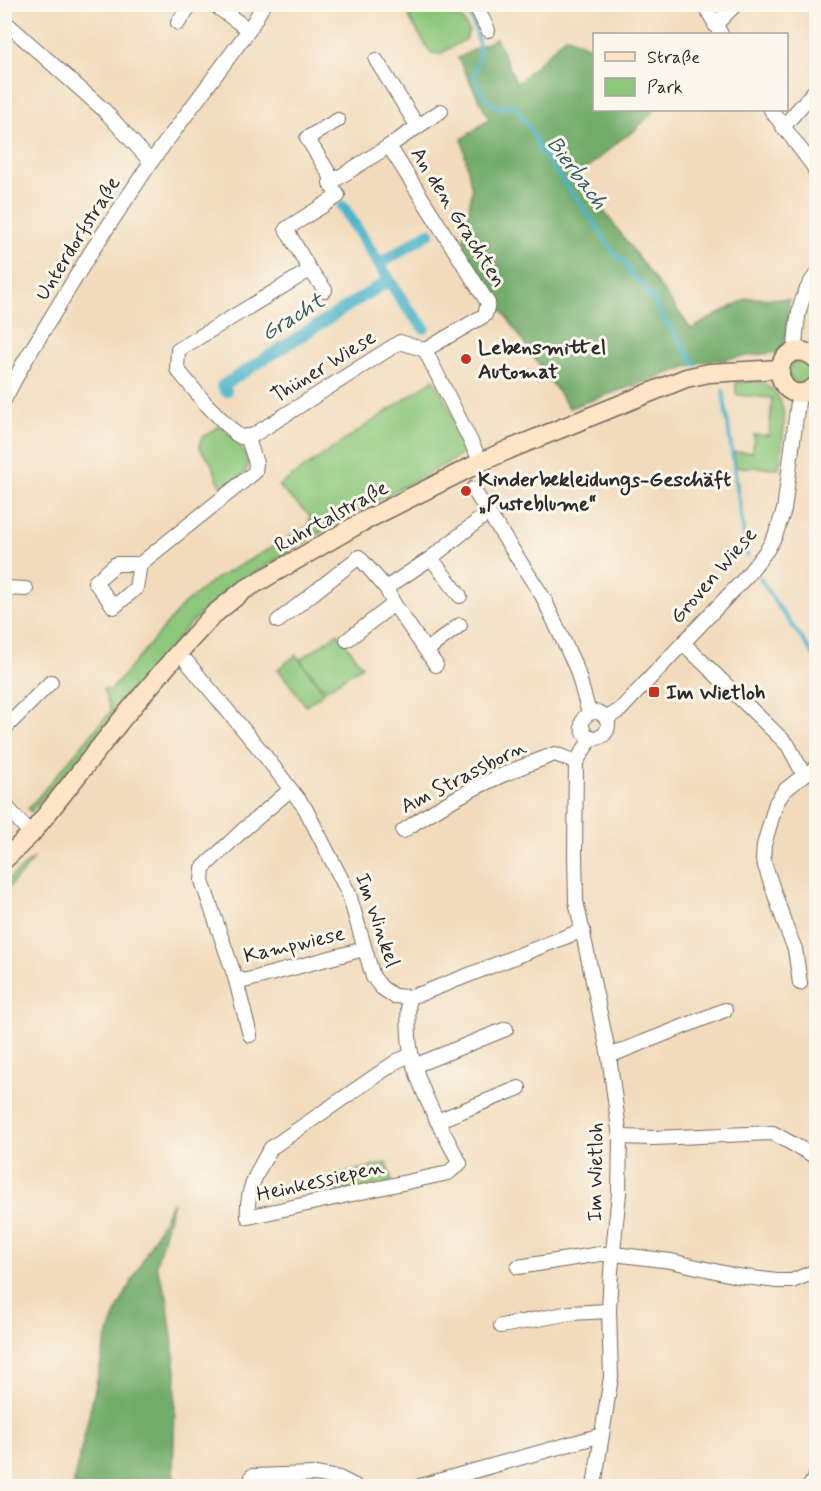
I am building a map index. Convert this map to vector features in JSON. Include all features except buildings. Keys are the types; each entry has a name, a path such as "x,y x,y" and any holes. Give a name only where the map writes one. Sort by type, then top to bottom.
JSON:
{"main road":[{"path":"816,358 804,351 795,352 785,358 780,369 782,383 792,392 799,394 810,392 816,386"},
{"name":"Ruhrtalstraße","path":"4,860 31,834 177,653 213,615 244,590 362,522 481,462 686,378 709,373 780,369"}],"street":[{"path":"178,23 191,4"},
{"path":"213,4 249,30"},
{"name":"Unterdorfstraße","path":"4,400 23,364 91,252 151,162 249,30 264,4"},
{"path":"476,4 488,30"},
{"path":"704,4 718,30 736,4"},
{"path":"4,21 104,110 151,162"},
{"name":"An den Grachten","path":"376,60 418,127"},
{"path":"783,127 816,89"},
{"name":"An den Grachten","path":"333,180 441,111"},
{"path":"772,111 814,167 816,174"},
{"path":"325,290 310,270 286,229 338,196 330,183 333,180 307,138 338,120"},
{"name":"An den Grachten","path":"389,146 488,303 485,315 425,350"},
{"path":"140,564 255,472 256,463 247,436 241,437 236,434 206,404 177,369 178,350 310,270"},
{"path":"795,352 798,314 803,298 816,275"},
{"name":"Thüner Wiese","path":"247,436 252,436 400,342 425,350"},
{"path":"425,350 481,462"},
{"name":"Groven Wiese","path":"592,737 603,735 607,731 607,718 620,710 756,564 775,536 784,510 799,394"},
{"path":"474,489 543,597 577,670 589,713 582,724 586,734 592,737 576,762"},
{"path":"386,588 431,558 489,512"},
{"path":"278,621 359,557 386,588 394,604 436,665"},
{"path":"431,558 460,596"},
{"path":"4,588 26,589"},
{"path":"347,640 394,604"},
{"path":"427,650 460,625"},
{"path":"683,643 788,745 810,772 784,791 776,803 769,823 763,860 795,949 800,983"},
{"name":"Im Winkel","path":"187,662 305,808 350,894 373,977 382,988 394,996 408,997"},
{"path":"4,729 51,681"},
{"path":"589,713 600,712 607,718"},
{"name":"Am Strassborn","path":"403,831 428,813 510,770 555,754 576,762"},
{"name":"Im Wietloh","path":"576,762 576,901 609,1056 621,1137 619,1193 609,1311 611,1377 594,1486"},
{"name":"Kampwiese","path":"250,1035 235,977 202,881 203,868 290,790"},
{"path":"4,804 31,834"},
{"path":"519,1088 437,1121 413,1060 408,997 583,930"},
{"name":"Kampwiese","path":"235,977 244,981 364,949"},
{"path":"609,1056 725,1010"},
{"path":"413,1060 506,1029"},
{"name":"Heinkessiepen","path":"413,1060 397,1061 271,1148 260,1166 247,1199 248,1217 448,1173 460,1163 437,1121"},
{"path":"621,1137 654,1138 772,1133 816,1157"},
{"path":"518,1267 600,1254 614,1254 671,1261 736,1276 777,1281 792,1281 816,1271"},
{"path":"501,1326 570,1313 609,1311"},
{"path":"420,1486 602,1435"},
{"path":"252,1476 315,1474 339,1478 355,1486"},
{"path":"810,1486 816,1475"}],"green space":[{"path":"427,5 453,6 450,14 455,18 461,16 469,31 466,39 440,54 432,53 409,18 412,12"},
{"path":"566,36 593,49 593,111 654,111 633,132 620,140 578,176 691,329 748,298 789,299 785,340 778,352 701,362 569,408 462,252 472,190 462,139 489,119 458,58 496,38 517,84"},
{"path":"796,361 804,361 811,368 811,376 804,383 796,383 789,376 789,368"},
{"path":"434,379 468,445 466,453 344,518 225,591 188,626 91,744 31,812 28,809 111,711 103,689 111,690 183,605 212,581 308,527 310,516 278,486"},
{"path":"757,381 769,387 782,406 784,430 779,468 736,467 734,452 753,452 754,435 769,435 772,398 736,395 736,382"},
{"path":"221,425 237,442 248,462 242,475 228,485 221,486 200,445 203,437"},
{"path":"338,633 362,666 325,690 300,660"},
{"path":"296,655 324,692 306,706 278,669"},
{"path":"34,858 23,872 5,891 5,882"},
{"path":"387,1163 392,1182 333,1195 329,1177"},
{"path":"173,1201 156,1265 167,1297 176,1371 173,1471 176,1486 73,1486 106,1340 118,1308"}],"waterway":[{"name":"Bierbach","path":"464,4 477,36 479,54 475,74 481,91 485,97 500,108 506,109 511,103 520,114 532,132 539,152 543,153 618,258 624,261 634,278 643,284 647,294 654,299 656,307 696,365"},
{"name":"Gracht","path":"343,207 405,305 424,328"},
{"name":"Gracht","path":"380,264 429,233"},
{"name":"Gracht","path":"226,391 222,386 389,280"},
{"name":"Bierbach","path":"723,391 747,556"},
{"name":"Bierbach","path":"760,578 816,658"}],"place":[{"name":"Lebensmittel Automat","path":"466,359"},
{"name":"Kinderbekleidungs-Geschäft „Pusteblume“","path":"466,491"},
{"name":"Im Wietloh","path":"654,692"}]}
